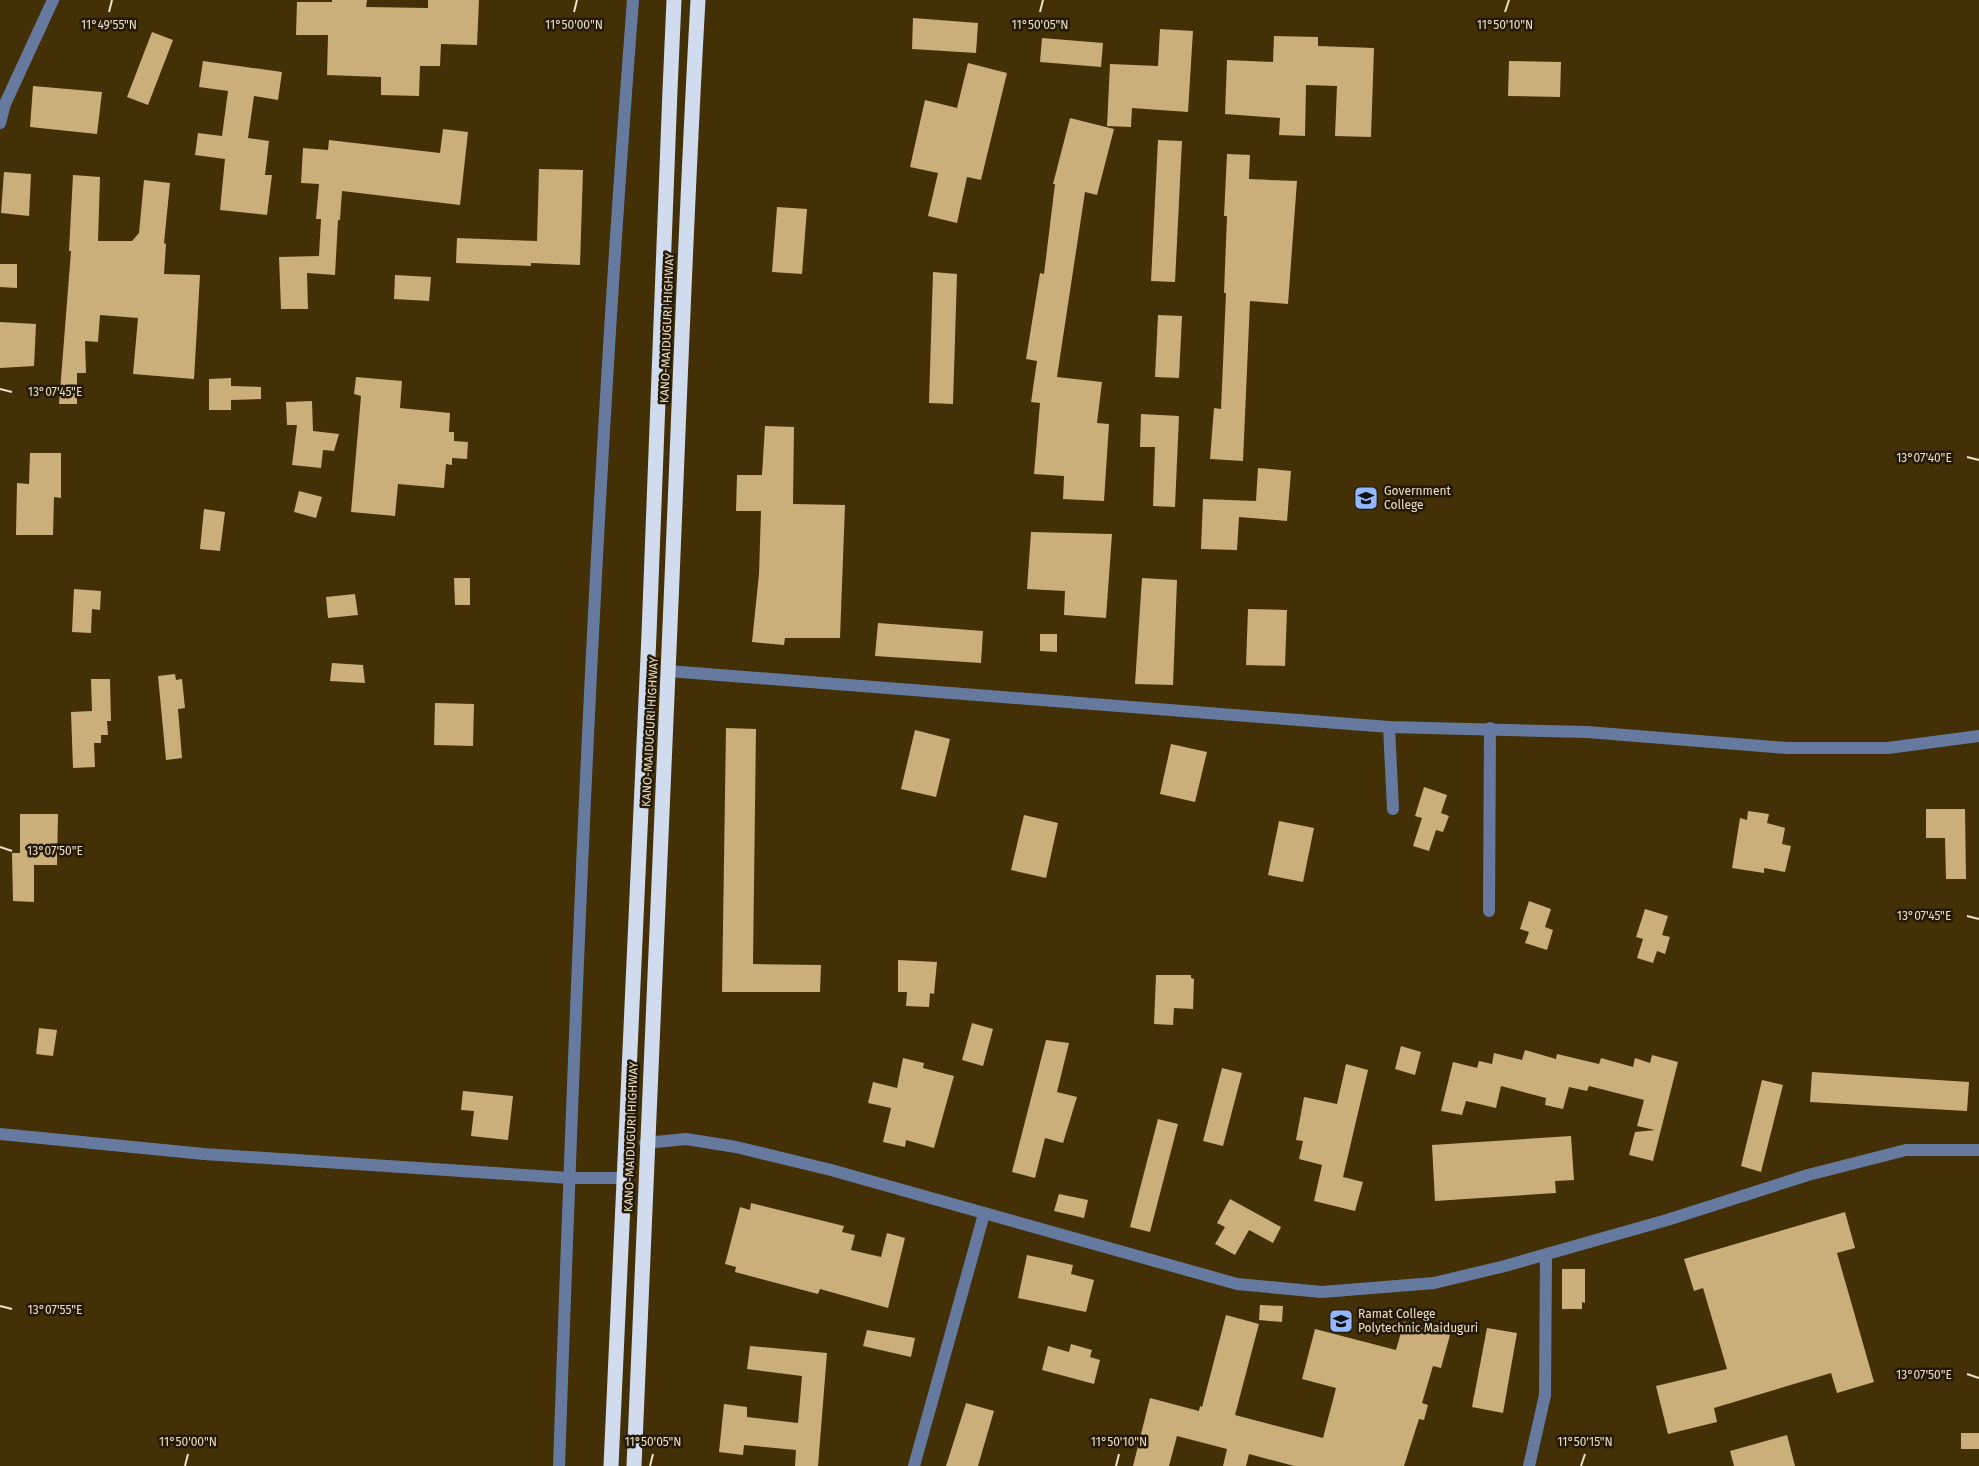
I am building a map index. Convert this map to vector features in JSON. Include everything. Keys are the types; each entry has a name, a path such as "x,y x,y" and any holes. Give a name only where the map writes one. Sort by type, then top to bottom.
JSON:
{"highway":[{"name":"KANO-MAIDUGURI HIGHWAY","path":"611,1466 622,1178 649,630 663,229 674,0"},
{"name":"KANO-MAIDUGURI HIGHWAY","path":"634,1466 645,1143 668,671 686,209 698,0"}],"street":[{"path":"0,123 5,104 53,0"},
{"path":"559,1466 569,1178 614,248 634,0"},
{"path":"668,671 1388,727 1490,728 1587,732 1786,748 1888,748 1979,736"},
{"path":"1388,727 1393,809"},
{"path":"1489,911 1490,728"},
{"path":"0,1134 204,1154 569,1178 622,1178"},
{"path":"645,1143 686,1139 736,1147 831,1170 1237,1284 1322,1292 1434,1283 1667,1220 1808,1175 1906,1150 1979,1150"},
{"path":"914,1466 984,1214"},
{"path":"1529,1466 1545,1396 1546,1254"}],"building":[{"path":"332,0 367,0 366,7 428,8 428,0 479,0 477,45 441,44 440,66 420,66 419,96 381,95 381,77 327,75 328,35 296,35 297,2 332,2"},
{"path":"913,18 978,23 976,53 912,49"},
{"path":"1160,29 1193,31 1188,112 1132,108 1131,127 1107,126 1110,64 1158,66"},
{"path":"152,32 173,40 148,105 127,97"},
{"path":"1274,36 1318,37 1318,46 1374,48 1371,137 1335,136 1337,86 1306,85 1305,136 1279,135 1280,118 1225,114 1227,60 1273,62"},
{"path":"1042,38 1103,43 1101,67 1040,62"},
{"path":"203,61 282,72 278,100 254,96 248,138 269,141 265,175 272,175 267,215 220,210 225,159 195,155 198,133 222,136 228,91 199,87"},
{"path":"1509,61 1561,62 1560,97 1508,96"},
{"path":"968,63 1007,73 981,180 967,177 957,223 928,216 938,173 910,167 925,100 957,108"},
{"path":"33,86 102,92 97,134 30,127"},
{"path":"1070,118 1114,129 1097,195 1085,192 1057,377 1102,382 1097,423 1109,424 1104,501 1063,499 1064,476 1034,474 1040,403 1031,402 1037,361 1026,359 1040,273 1044,274 1055,184 1053,184"},
{"path":"443,129 468,132 460,205 342,191 340,220 338,220 335,275 307,273 308,309 281,309 279,257 319,256 321,219 316,219 319,184 301,183 303,148 328,150 329,140 440,153"},
{"path":"1158,140 1182,141 1175,282 1151,281"},
{"path":"1227,154 1250,155 1249,179 1297,181 1288,304 1250,301 1243,461 1210,459 1214,408 1221,409 1226,293 1224,293 1227,216 1224,216"},
{"path":"539,169 583,170 580,265 531,263 531,266 456,263 457,238 537,241"},
{"path":"4,172 31,174 29,216 1,213"},
{"path":"73,175 100,177 98,241 132,241 139,233 144,180 170,183 164,243 166,244 164,274 200,275 194,379 133,374 138,318 100,315 98,342 85,341 86,373 77,373 77,404 59,404 71,251 69,251"},
{"path":"777,207 807,209 802,274 772,272"},
{"path":"0,264 17,264 17,288 0,287"},
{"path":"933,272 957,274 953,404 929,403"},
{"path":"395,275 431,277 429,301 394,299"},
{"path":"1158,315 1182,316 1179,378 1155,377"},
{"path":"0,322 36,324 34,366 0,368"},
{"path":"356,377 402,381 400,408 450,413 449,432 454,432 454,441 468,442 467,459 452,458 452,465 446,464 444,488 398,484 395,516 351,512 361,396 354,394"},
{"path":"231,378 231,386 261,387 261,399 231,400 231,410 209,410 209,379"},
{"path":"312,401 313,431 339,434 334,451 323,450 321,468 292,465 297,425 287,425 286,402"},
{"path":"1141,414 1179,416 1175,507 1153,506 1155,447 1140,447"},
{"path":"765,426 794,427 793,504 845,505 840,638 785,638 784,645 752,642 759,574 761,511 736,511 737,475 762,475"},
{"path":"30,453 61,453 61,498 54,497 53,535 16,535 17,483 29,484"},
{"path":"1258,468 1291,471 1287,521 1239,517 1237,550 1201,549 1203,499 1256,501"},
{"path":"299,491 322,497 316,518 294,512"},
{"path":"204,509 225,512 220,551 200,549"},
{"path":"1031,532 1112,534 1106,618 1064,615 1065,591 1027,589"},
{"path":"454,578 470,578 470,605 455,605"},
{"path":"1142,578 1177,580 1173,685 1135,684"},
{"path":"74,589 101,591 100,610 92,609 91,633 72,632"},
{"path":"355,594 358,615 328,618 326,597"},
{"path":"1248,609 1287,610 1285,666 1246,665"},
{"path":"878,623 983,631 981,663 875,656"},
{"path":"1040,634 1057,634 1057,652 1040,651"},
{"path":"332,663 363,665 365,683 330,681"},
{"path":"175,674 176,680 182,679 185,708 178,709 182,758 166,760 158,676"},
{"path":"91,679 110,679 111,721 107,721 108,735 101,735 101,743 94,743 95,767 73,768 71,712 92,711"},
{"path":"435,703 474,704 473,746 434,745"},
{"path":"726,728 756,729 753,964 821,965 820,992 722,992"},
{"path":"915,730 950,739 936,797 901,789"},
{"path":"1171,744 1207,752 1195,802 1160,794"},
{"path":"1424,787 1447,795 1441,813 1449,816 1443,832 1436,830 1429,851 1413,846 1422,818 1415,816"},
{"path":"1926,809 1965,809 1966,879 1946,879 1945,838 1926,838"},
{"path":"1748,811 1769,814 1767,823 1785,828 1782,844 1791,846 1785,872 1764,868 1764,873 1732,868 1740,818 1747,820"},
{"path":"20,814 58,814 57,865 34,865 34,902 13,901 12,853 20,853"},
{"path":"1024,815 1058,823 1046,878 1011,870"},
{"path":"1279,821 1314,828 1303,882 1268,875"},
{"path":"1529,901 1551,909 1545,927 1553,930 1547,950 1525,943 1529,932 1520,929"},
{"path":"1645,909 1668,916 1662,935 1670,937 1665,954 1657,951 1653,963 1637,958 1643,939 1636,937"},
{"path":"898,960 937,962 934,994 930,993 929,1007 906,1006 907,992 898,992"},
{"path":"1156,975 1191,975 1191,978 1194,979 1193,1009 1174,1008 1173,1025 1154,1024"},
{"path":"972,1023 993,1029 983,1066 962,1060"},
{"path":"39,1028 57,1030 53,1056 36,1054"},
{"path":"1046,1040 1069,1043 1057,1092 1077,1097 1063,1143 1045,1138 1035,1178 1012,1172"},
{"path":"1401,1046 1421,1052 1415,1075 1395,1069"},
{"path":"1525,1050 1556,1059 1557,1054 1599,1064 1601,1058 1633,1067 1635,1058 1650,1063 1652,1055 1678,1062 1653,1161 1629,1155 1635,1132 1655,1130 1637,1126 1644,1100 1589,1086 1587,1091 1569,1087 1563,1109 1545,1105 1546,1098 1501,1086 1496,1108 1466,1101 1462,1115 1441,1111 1453,1062 1477,1068 1479,1061 1492,1064 1494,1053 1522,1060"},
{"path":"903,1058 924,1063 923,1068 954,1076 934,1148 906,1140 905,1147 883,1142 891,1108 868,1103 873,1082 897,1088"},
{"path":"1346,1064 1368,1070 1343,1177 1363,1182 1355,1211 1314,1201 1322,1165 1299,1159 1303,1141 1296,1140 1304,1097 1337,1104"},
{"path":"1222,1068 1242,1073 1223,1146 1203,1141"},
{"path":"1812,1072 1969,1082 1967,1111 1810,1102"},
{"path":"1762,1080 1783,1085 1761,1172 1741,1166"},
{"path":"463,1091 513,1096 508,1140 471,1136 474,1111 461,1110"},
{"path":"1158,1119 1178,1124 1150,1232 1130,1227"},
{"path":"1571,1136 1574,1180 1555,1181 1556,1193 1435,1201 1432,1145"},
{"path":"1059,1194 1088,1200 1084,1218 1054,1211"},
{"path":"1230,1199 1281,1227 1273,1243 1249,1230 1235,1255 1215,1244 1225,1227 1217,1223"},
{"path":"751,1203 844,1226 842,1232 855,1235 851,1250 881,1257 887,1233 905,1238 888,1308 820,1289 818,1294 735,1272 736,1267 725,1264 740,1207 750,1210"},
{"path":"1845,1212 1855,1248 1837,1253 1874,1382 1837,1393 1831,1373 1714,1408 1717,1422 1668,1434 1656,1386 1727,1369 1703,1288 1694,1291 1684,1259"},
{"path":"1027,1255 1073,1265 1071,1274 1094,1280 1086,1312 1018,1298"},
{"path":"1562,1269 1585,1269 1585,1303 1582,1302 1582,1309 1562,1309"},
{"path":"1260,1305 1283,1306 1282,1322 1259,1320"},
{"path":"1226,1315 1259,1324 1235,1415 1323,1438 1336,1388 1302,1379 1315,1329 1396,1350 1404,1322 1450,1335 1441,1368 1433,1366 1422,1403 1428,1405 1424,1420 1419,1419 1404,1466 1294,1466 1249,1454 1246,1466 1223,1466 1227,1449 1177,1436 1169,1466 1133,1466 1150,1398 1199,1411 1200,1406 1202,1407"},
{"path":"1487,1328 1517,1333 1503,1413 1472,1407"},
{"path":"867,1330 915,1338 911,1357 863,1346"},
{"path":"1071,1344 1092,1350 1090,1357 1100,1360 1094,1384 1042,1370 1048,1346 1069,1352"},
{"path":"750,1346 827,1353 818,1466 795,1466 796,1450 744,1445 743,1455 719,1452 724,1404 747,1407 747,1417 798,1423 802,1376 747,1369"},
{"path":"966,1403 994,1411 978,1466 946,1466"},
{"path":"1961,1433 1979,1433 1979,1449 1961,1449"},
{"path":"1787,1435 1795,1466 1734,1466 1730,1451"}],"place":[{"name":"Government College","path":"1366,498"},
{"name":"Ramat College Polytechnic Maiduguri","path":"1341,1321"}]}
